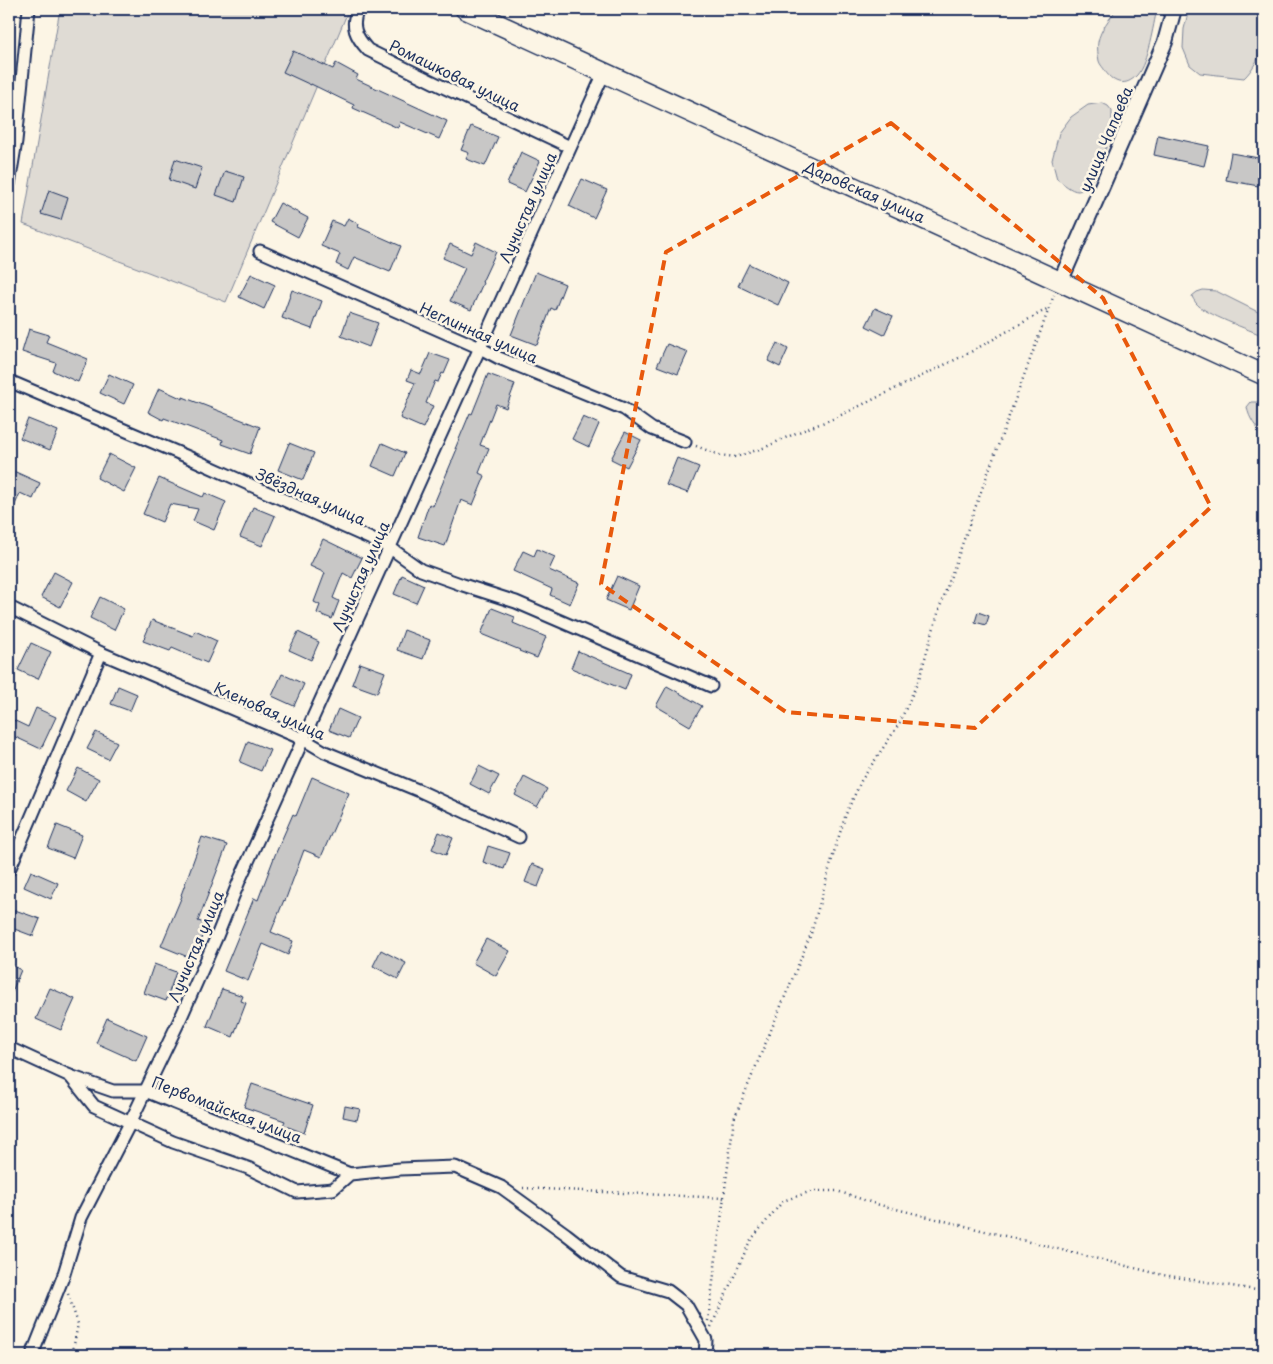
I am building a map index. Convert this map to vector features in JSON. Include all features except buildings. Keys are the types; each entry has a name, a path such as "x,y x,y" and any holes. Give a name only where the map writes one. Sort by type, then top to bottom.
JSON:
{"highway":[{"name":"Даровская улица","path":"465,9 1061,280 1264,375"}],"street":[{"path":"9,184 16,141 29,9"},
{"name":"Ромашковая улица","path":"358,9 354,24 361,42 368,50 570,147"},
{"name":"улица Чапаева","path":"1061,280 1165,42 1174,9"},
{"name":"Лучистая улица","path":"32,1355 63,1276 81,1218 130,1123 202,971 240,879 604,73"},
{"name":"Неглинная улица","path":"260,251 499,358 624,409 652,429 685,442"},
{"name":"Звёздная улица","path":"9,381 188,456 389,548 421,570 516,602 711,686"},
{"name":"Кленовая улица","path":"9,607 102,653 303,739 325,752 420,791 520,837"},
{"path":"9,870 102,653"},
{"name":"Первомайская улица","path":"9,1048 70,1076 113,1091 145,1091 350,1174"},
{"path":"70,1076 94,1106 173,1142 248,1168 297,1192 333,1188 350,1174 400,1169 455,1167 501,1187 621,1277 668,1291 686,1305 706,1340 705,1355"}],"path":[{"path":"706,1340 734,1119 811,934 846,814 861,781 899,724 919,679 939,610 979,497 1061,280"},
{"path":"685,442 719,455 736,457 766,447 835,418 967,354 1049,309"},
{"path":"501,1187 724,1198"},
{"path":"706,1340 750,1241 783,1201 812,1191 837,1191 876,1204 1163,1275 1256,1290 1264,1289"},
{"path":"63,1276 78,1324 72,1355"}],"highlighted area":[{"path":"891,123 1103,298 1211,507 975,728 786,712 601,584 666,252"}],"shaded area":[{"path":"60,9 349,9 226,302 23,224"},
{"path":"1117,9 1157,9 1150,44 1141,69 1133,79 1124,82 1112,79 1100,62 1098,54 1101,33"},
{"path":"1189,9 1264,9 1265,32 1262,50 1257,61 1244,78 1200,73 1190,65 1183,48 1184,29"},
{"path":"1102,103 1112,111 1109,137 1099,166 1089,183 1084,189 1075,191 1057,179 1052,160 1059,133 1071,117 1088,105"},
{"path":"1203,290 1216,291 1264,315 1264,336 1217,317 1201,307 1192,296"},
{"path":"1251,402 1264,402 1264,436 1249,415 1247,407"}]}
